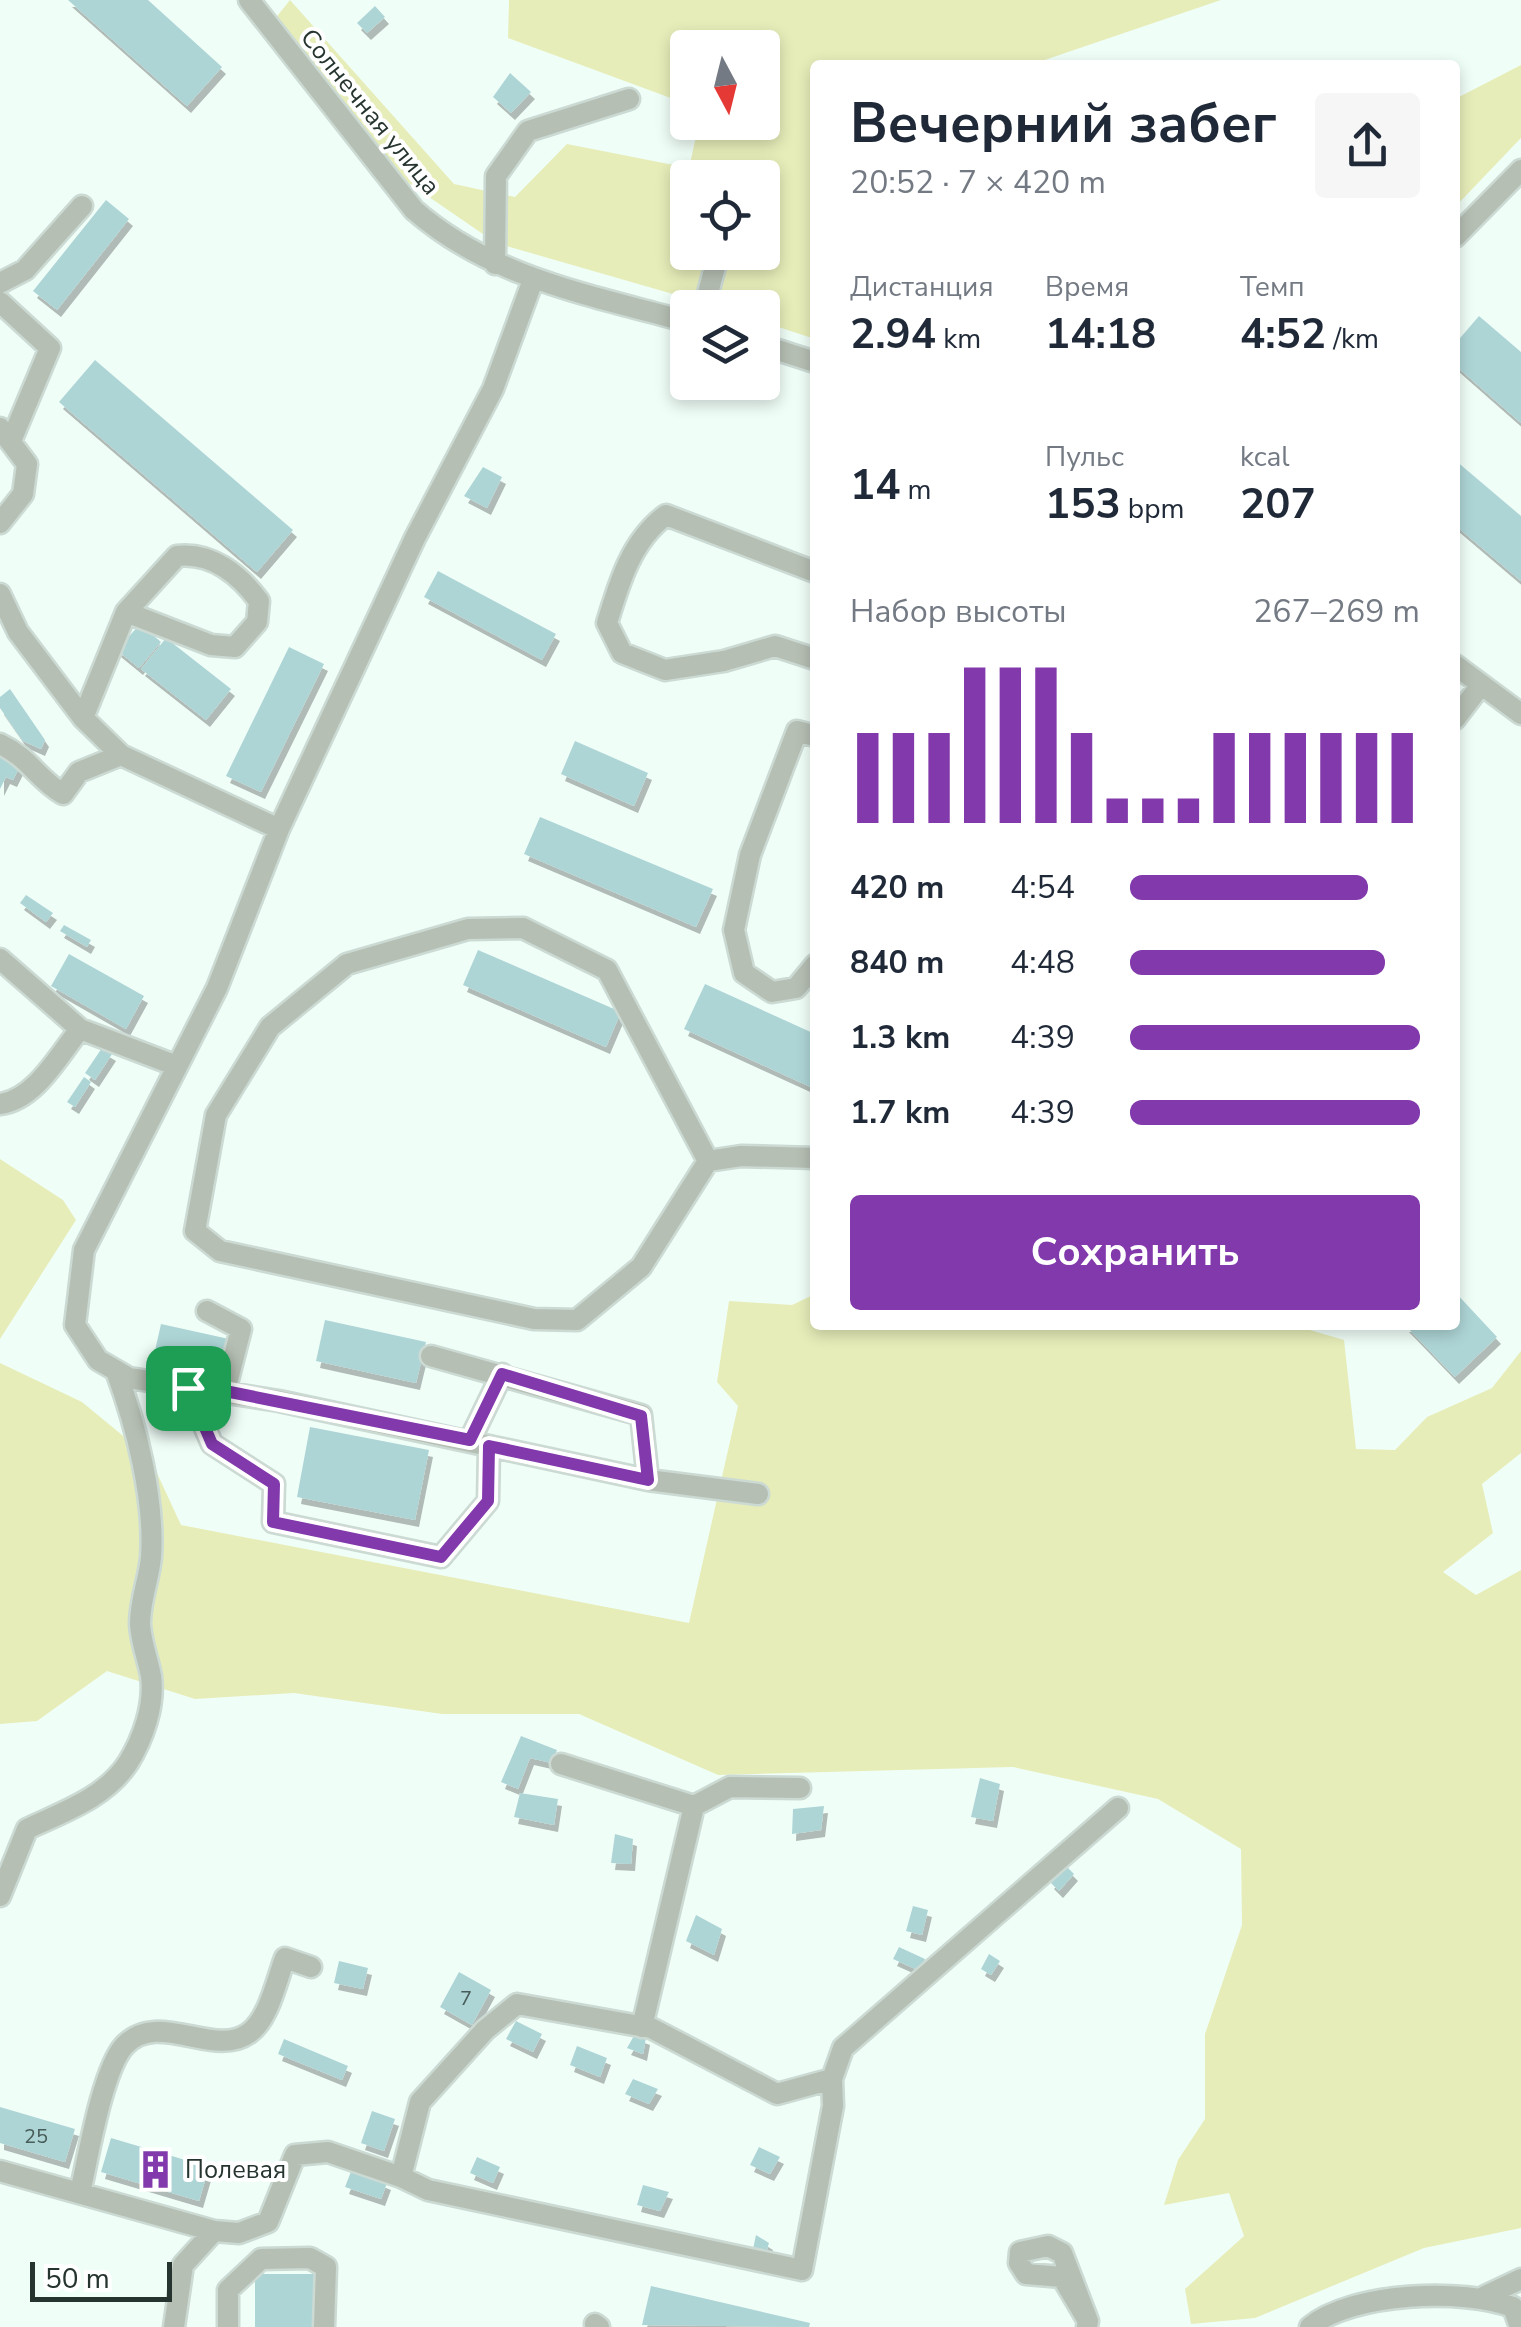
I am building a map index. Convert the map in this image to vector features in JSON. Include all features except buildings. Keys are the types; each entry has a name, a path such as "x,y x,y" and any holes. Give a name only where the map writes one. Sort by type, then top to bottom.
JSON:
{"street":[{"name":"Солнечная улица","path":"248,0 414,210 440,233 533,280 670,317"},
{"path":"495,264 496,176 528,131 630,99"},
{"path":"1460,232 1521,170"},
{"path":"0,283 25,270 82,206"},
{"path":"533,280 493,389 415,538 279,829 217,988 84,1250 76,1324 98,1360 129,1378 225,1391 648,1480 758,1494"},
{"path":"0,302 50,348 5,435 26,464 23,494 0,524"},
{"path":"780,351 810,360"},
{"path":"810,570 666,516 649,528 622,573 607,623 622,653 665,670 724,661 775,646 810,657"},
{"path":"83,718 126,612 177,556 198,554 237,578 258,602 257,622 235,646 211,645 126,612"},
{"path":"0,594 18,632 83,718 120,755 279,829"},
{"path":"1460,669 1521,714"},
{"path":"1460,713 1481,685"},
{"path":"810,735 796,731 750,855 734,930 744,973 772,992 796,988 810,970"},
{"path":"0,744 25,756 47,784 63,794 79,772 120,755"},
{"path":"708,1161 607,970 523,928 468,929 347,964 270,1027 216,1114 195,1231 220,1252 534,1319 576,1320 641,1266 708,1161 740,1156 810,1158"},
{"path":"0,959 80,1028 177,1066"},
{"path":"0,1104 17,1100 29,1091 80,1028"},
{"path":"207,1311 240,1329 225,1391"},
{"path":"431,1356 641,1416 648,1480"},
{"path":"0,1896 27,1829 79,1804 114,1779 132,1756 151,1703 140,1620 143,1581 151,1560 149,1536 136,1428 116,1371"},
{"path":"188,1388 212,1444 274,1484 273,1522 441,1557 488,1501 480,1443 502,1374"},
{"path":"561,1764 694,1806"},
{"path":"642,2027 669,1927 683,1838 694,1806 730,1787 800,1788"},
{"path":"0,2171 214,2231 239,2232 268,2222 294,2155 328,2152 428,2190 802,2270 834,2106 832,2078 843,2048 1118,1808"},
{"path":"80,2193 104,2092 123,2047 140,2036 166,2032 224,2040 248,2035 261,2020 285,1958 311,1967"},
{"path":"401,2177 420,2102 485,2030 517,2004 642,2027 777,2094 832,2078"},
{"path":"174,2327 183,2265 214,2231"},
{"path":"228,2327 228,2290 260,2259 310,2258 326,2268 324,2327"},
{"path":"1310,2327 1327,2313 1366,2305 1485,2296 1521,2279"},
{"path":"1485,2296 1514,2307 1520,2327"}],"green space":[{"path":"290,0 454,184 515,197 567,144 670,164 670,270 780,270 780,160 691,160 695,140 780,140 780,30 670,30 670,98 508,38 509,0 1221,0 1045,60 810,60 810,337 780,328 780,290 670,290 670,293 496,243 397,175 274,20"},
{"path":"1521,65 1521,138 1460,202 1460,96"},
{"path":"0,1159 63,1200 76,1220 0,1339"},
{"path":"810,1296 810,1330 1310,1330 1344,1340 1356,1449 1395,1450 1427,1417 1492,1388 1521,1351 1521,1453 1482,1484 1493,1533 1443,1572 1476,1595 1521,1570 1521,2228 1424,2248 1255,2318 1191,2324 1185,2289 1244,2236 1229,2193 1164,2205 1178,2160 1205,2119 1205,2034 1242,1925 1241,1849 1158,1799 1013,1767 718,1775 579,1714 442,1714 294,1693 195,1699 107,1671 37,1721 0,1724 0,1363 82,1402 150,1458 181,1525 689,1623 738,1406 717,1382 729,1301 792,1305"}],"place":[{"name":"Полевая","path":"155,2170"}],"route":[{"path":"502,1374 641,1416 648,1480 489,1446 488,1501 441,1557 273,1522 274,1484 212,1444 188,1388 225,1391 470,1440 502,1374"}]}
